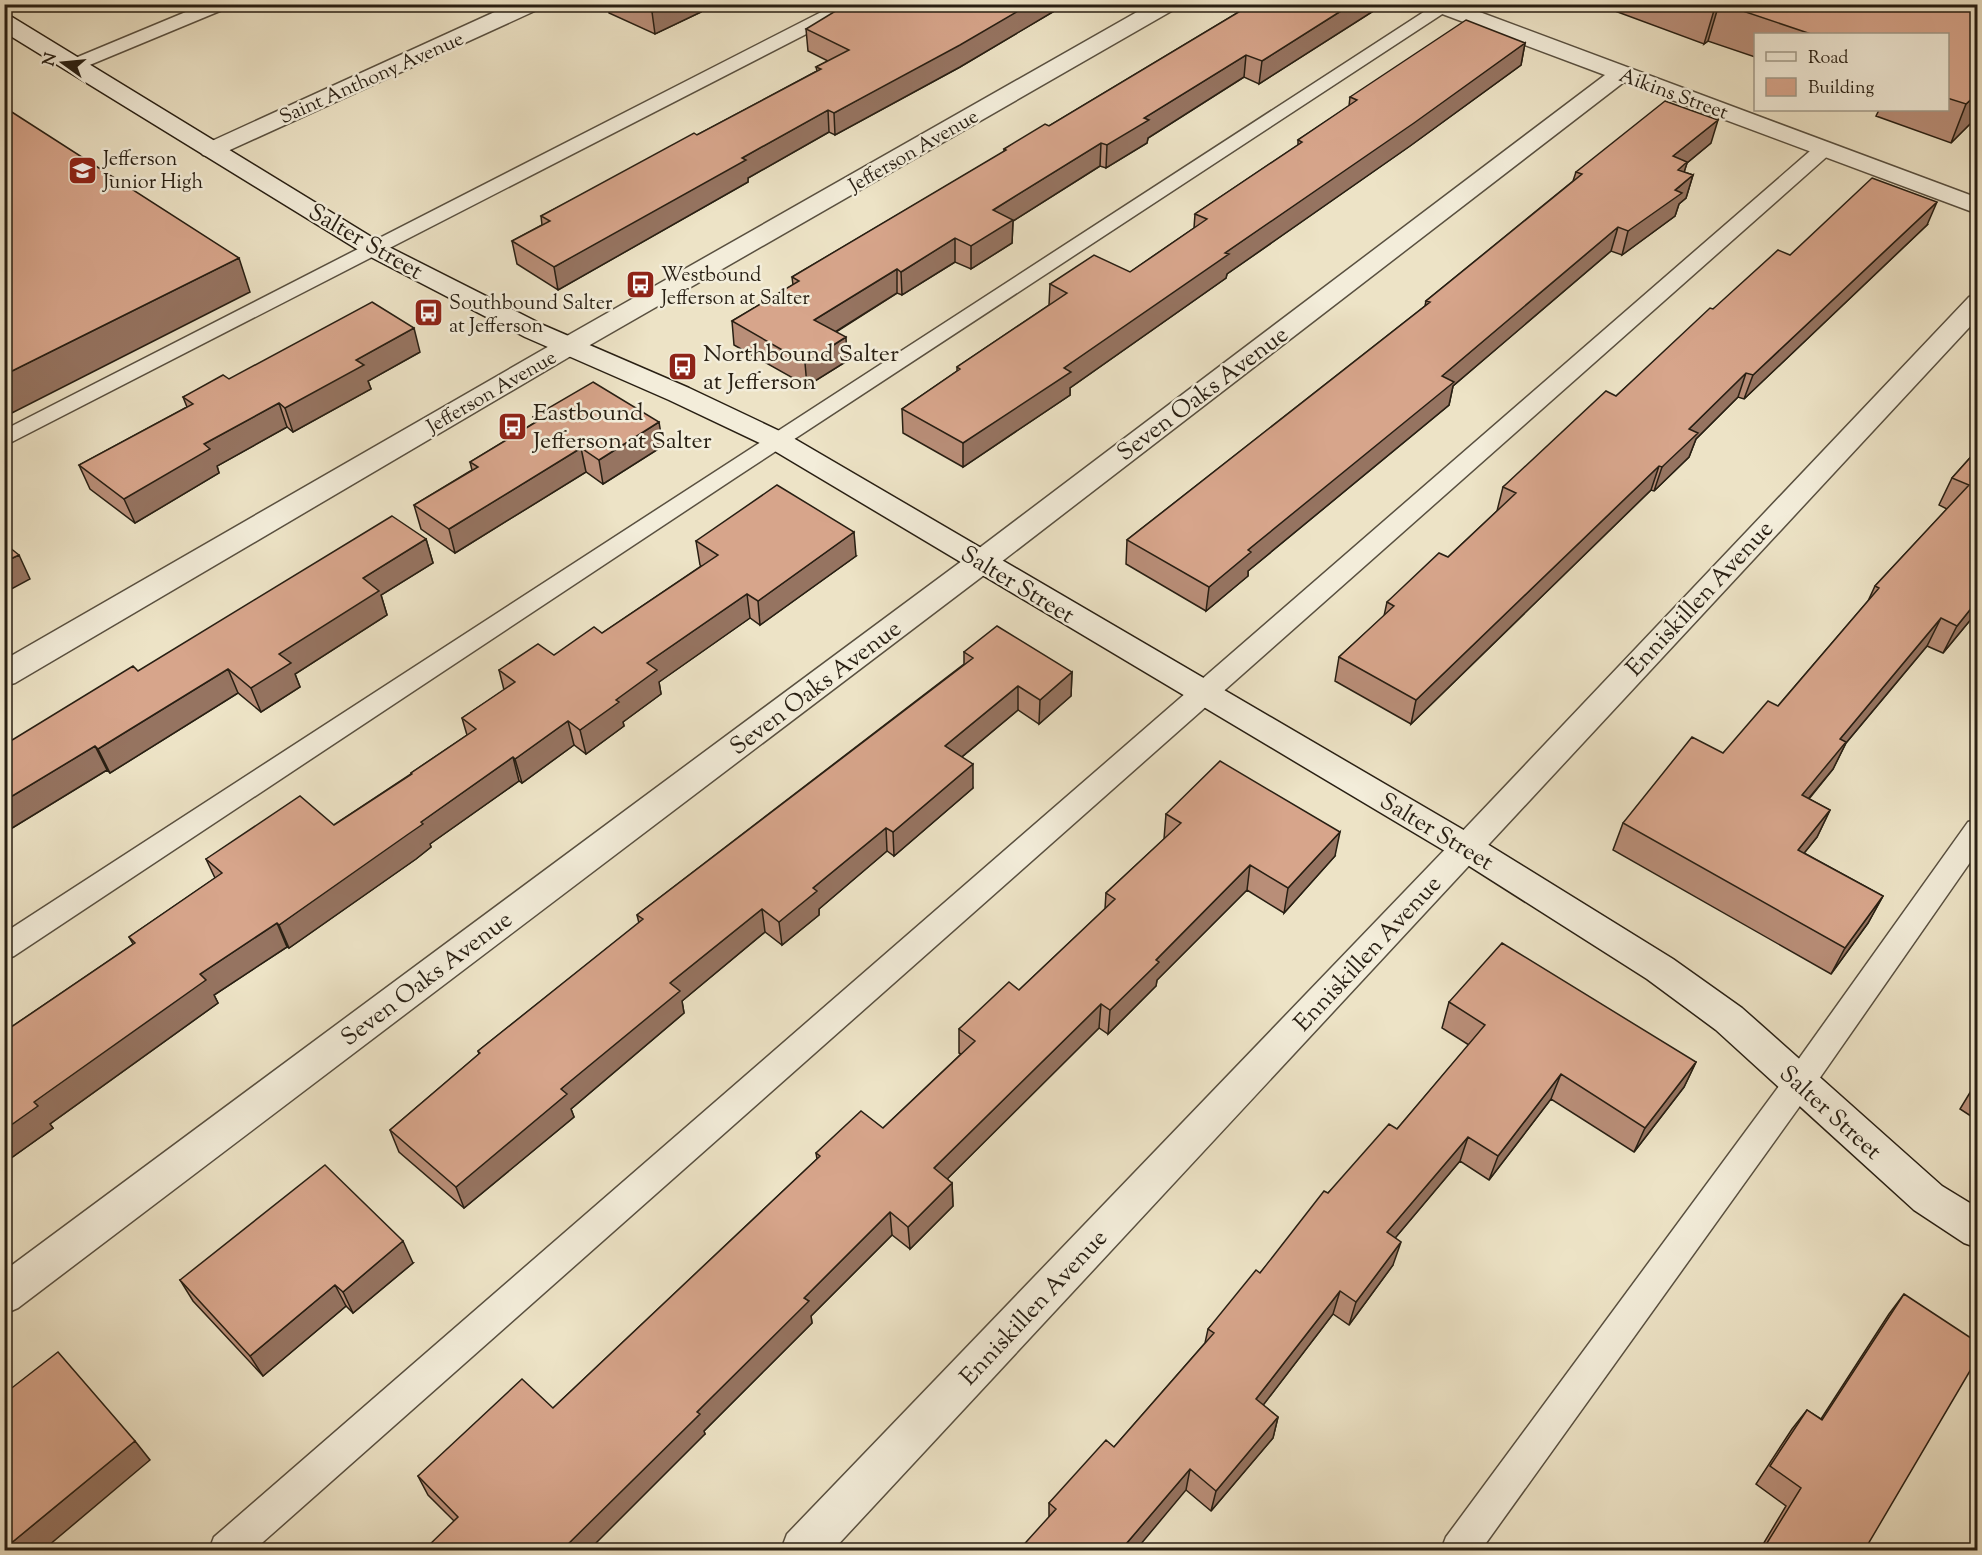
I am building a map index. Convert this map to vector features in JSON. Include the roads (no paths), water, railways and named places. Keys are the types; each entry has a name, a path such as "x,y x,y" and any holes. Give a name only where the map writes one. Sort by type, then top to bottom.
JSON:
{"street":[{"name":"Saint Anthony Avenue","path":"211,150 531,4"},
{"name":"Jefferson Avenue","path":"4,675 567,347 1167,4"},
{"name":"Aikins Street","path":"1440,6 1977,207"},
{"name":"Salter Street","path":"4,22 374,249 567,347 679,394 778,441 1467,848 1660,969 1729,1019 1928,1198 1977,1230"},
{"name":"Seven Oaks Avenue","path":"4,1295 981,562 1621,73"},
{"name":"Enniskillen Avenue","path":"803,1551 1467,848 1977,302"}],"lane":[{"path":"74,65 220,4"},
{"path":"4,439 851,4"},
{"path":"4,948 1440,6"},
{"path":"226,1551 1824,149"},
{"path":"1459,1551 1799,1083 1977,829"}],"place":[{"name":"Jefferson Junior High","path":"82,170"},
{"name":"Westbound Jefferson at Salter","path":"640,285"},
{"name":"Southbound Salter at Jefferson","path":"428,313"},
{"name":"Northbound Salter at Jefferson","path":"682,367"},
{"name":"Eastbound Jefferson at Salter","path":"512,426"}]}
